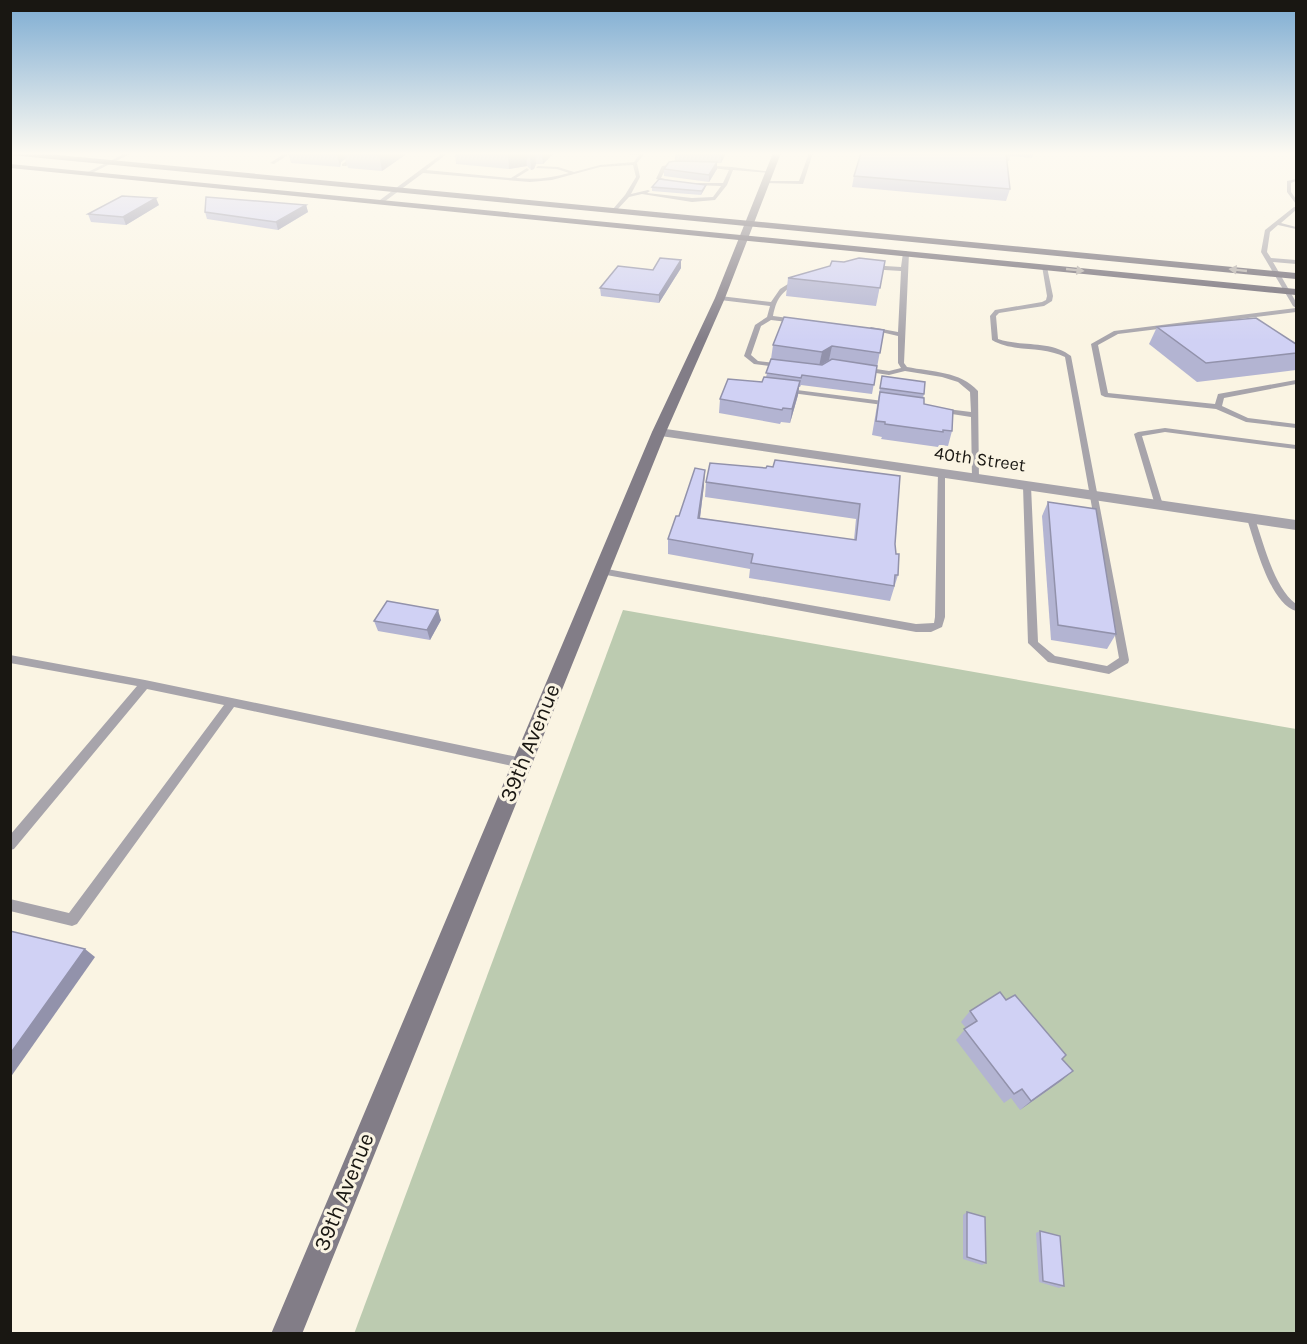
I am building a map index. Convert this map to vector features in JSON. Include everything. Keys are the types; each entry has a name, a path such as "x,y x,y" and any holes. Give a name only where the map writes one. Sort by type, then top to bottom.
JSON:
{"main road":[{"path":"530,216 1296,292"},
{"path":"685,216 1296,276"},
{"name":"39th Avenue","path":"286,1334 601,571 659,432 720,298 752,216"},
{"path":"893,251 926,250 997,256 1008,254 1007,247"}],"street":[{"name":"40th Street","path":"659,432 1296,525"}],"lane":[{"path":"1286,216 1267,231 1264,252 1296,308 1116,332 1094,344 1105,394 1218,407 1246,420 1296,426"},
{"path":"1282,219 1296,220"},
{"path":"1276,223 1296,228"},
{"path":"905,369 901,363 900,335 906,253"},
{"path":"1269,260 1296,262"},
{"path":"857,267 904,269"},
{"path":"1027,486 1033,643 1052,659 1109,670 1124,660 1068,356 1060,351 1004,344 995,340 993,316 998,311 1044,304 1049,301 1044,267"},
{"path":"770,318 772,304 786,285 805,277"},
{"path":"720,298 772,304"},
{"path":"788,367 756,363 747,356 758,325 770,318 805,322"},
{"path":"863,328 900,335"},
{"path":"849,367 889,373 905,369 944,376 970,385 974,391 976,478"},
{"path":"1218,407 1221,396 1296,382"},
{"path":"780,389 906,406"},
{"path":"929,409 974,415"},
{"path":"1159,505 1138,434 1165,430 1296,447"},
{"path":"601,571 916,628 931,628 938,625 940,617 941,474"},
{"path":"1251,519 1279,590 1291,606 1296,608"},
{"path":"10,658 522,763"},
{"path":"10,845 145,684"},
{"path":"10,905 72,920 232,702"}],"green space":[{"path":"623,610 1296,729 1296,1333 354,1334"}],"building":[{"path":"231,216 287,216 276,222"},
{"path":"660,258 681,260 659,295 600,288 618,266 653,270"},
{"path":"859,258 885,261 880,288 788,278 830,266 832,261 844,262"},
{"path":"784,317 884,330 880,353 832,346 822,352 773,345"},
{"path":"1256,318 1296,344 1296,353 1206,363 1157,327"},
{"path":"771,359 822,365 832,359 877,366 874,385 802,375 801,378 766,373"},
{"path":"882,376 925,382 924,394 880,388"},
{"path":"764,377 800,381 792,409 783,408 782,410 720,399 728,379 762,382"},
{"path":"880,392 924,398 924,404 953,410 952,431 943,430 943,432 876,421"},
{"path":"775,460 900,476 895,544 896,554 899,554 898,575 895,575 894,586 751,563 753,554 668,539 676,516 679,516 695,468 705,470 698,518 856,540 860,504 706,482 710,463 766,468 767,466 773,467"},
{"path":"1048,502 1096,509 1116,634 1058,625"},
{"path":"387,601 438,610 427,630 374,621"},
{"path":"10,931 85,949 10,1054"},
{"path":"1000,992 1006,1000 1015,995 1066,1055 1062,1059 1073,1071 1031,1101 1022,1089 1014,1094 964,1029 977,1021 970,1011"},
{"path":"967,1212 985,1217 986,1263 967,1257"},
{"path":"1040,1231 1060,1236 1064,1286 1043,1281"}]}
